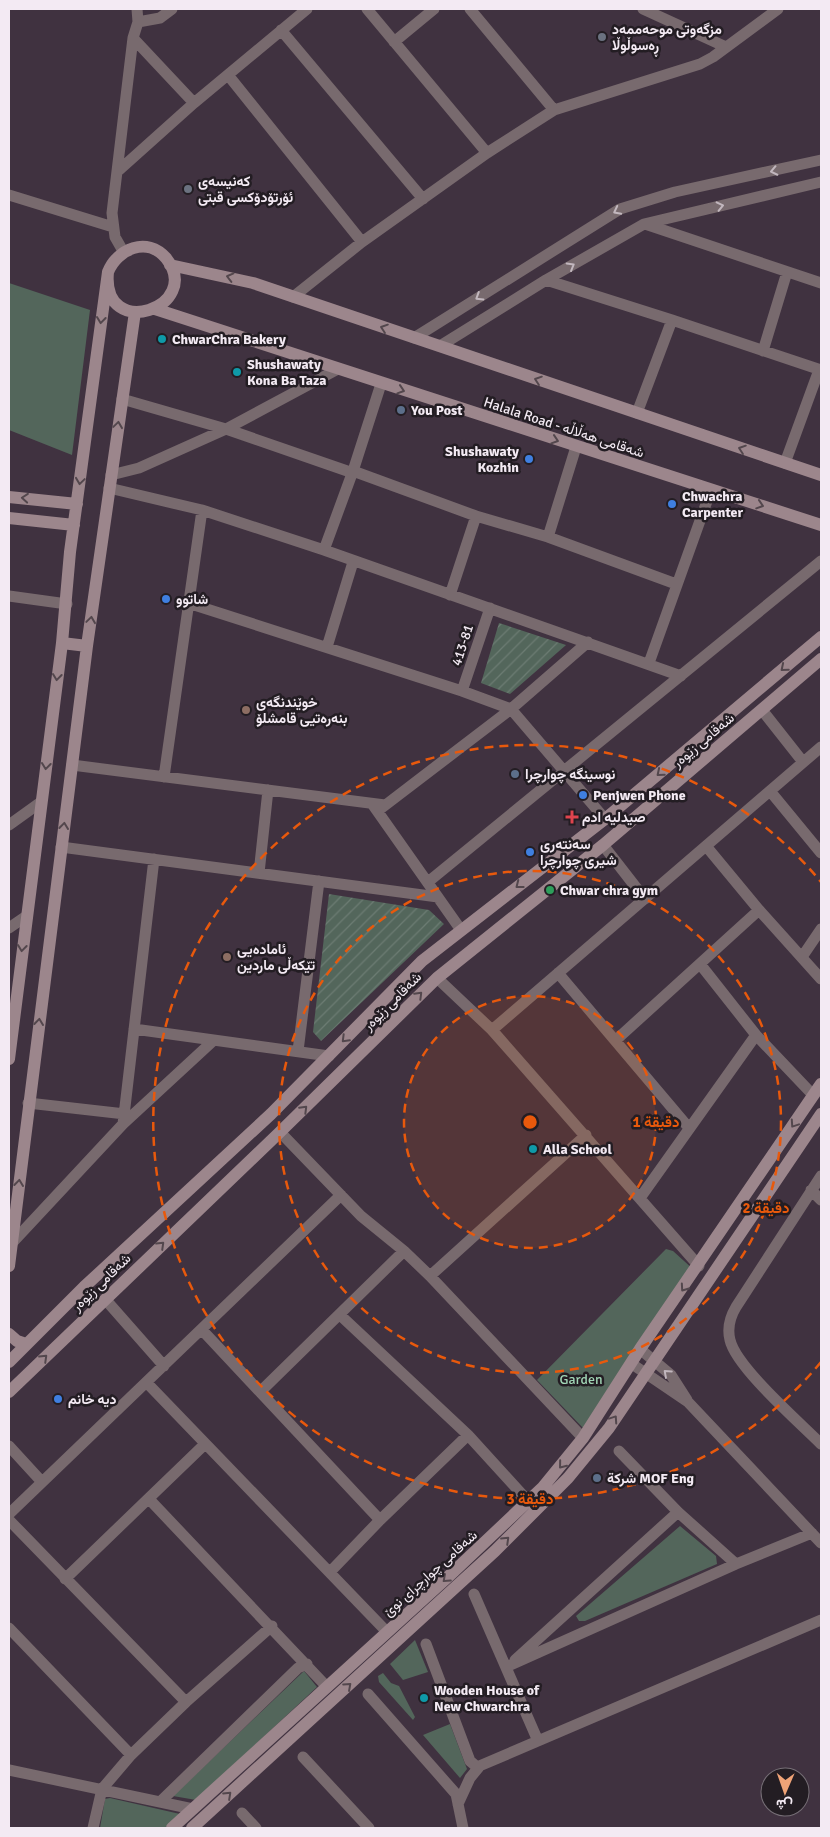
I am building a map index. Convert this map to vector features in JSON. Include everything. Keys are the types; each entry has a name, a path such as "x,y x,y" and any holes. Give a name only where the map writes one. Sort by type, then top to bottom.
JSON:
{"street":[{"path":"137,9 138,22"},
{"path":"123,251 112,227 112,202 133,38 144,9"},
{"path":"138,22 160,18 172,9"},
{"path":"117,172 194,102 307,9"},
{"path":"367,9 487,153"},
{"path":"394,42 434,9"},
{"path":"470,9 554,110"},
{"path":"643,9 726,47"},
{"path":"293,297 362,242 487,153 554,110 700,64 713,57 778,9"},
{"path":"281,30 423,199"},
{"path":"133,38 194,102"},
{"path":"228,75 362,242"},
{"path":"414,338 620,209 675,192 821,160"},
{"path":"440,346 546,280 644,224 821,182"},
{"path":"9,195 112,227"},
{"path":"644,224 821,284"},
{"path":"9,1059 25,917 67,604 74,526 108,272 116,257 123,251 132,248 150,248 158,252 170,265 174,282 172,290 162,304 155,309 135,312 124,308 112,298 107,281 108,272"},
{"path":"170,265 232,277 821,475"},
{"path":"763,351 787,272"},
{"path":"546,280 820,370 785,463"},
{"name":"Halala Road - شەقامی هەڵاڵە","path":"155,309 338,368 381,384 821,525"},
{"path":"9,1266 87,646 135,312"},
{"path":"638,414 672,320"},
{"path":"111,475 139,468 226,429 338,368"},
{"path":"324,550 353,472 381,384"},
{"path":"122,399 226,429 476,516 548,538 676,584"},
{"path":"548,538 576,447"},
{"path":"109,488 202,510 324,550 353,562 649,662 682,676"},
{"path":"649,662 711,490"},
{"path":"9,496 77,504"},
{"path":"164,777 202,510"},
{"path":"450,595 476,516"},
{"path":"9,518 74,526"},
{"path":"428,882 821,561"},
{"path":"327,648 353,562"},
{"path":"9,596 67,604"},
{"path":"188,603 462,691 511,709 604,819"},
{"name":"413-81","path":"462,691 490,608"},
{"name":"شەقامی زێوەر","path":"9,1362 84,1287 271,1114 422,961 604,819 821,637"},
{"path":"72,765 268,790 378,807 511,709 588,642"},
{"path":"62,643 87,646"},
{"name":"شەقامی زێوەر","path":"9,1392 280,1132 437,978 603,845 821,659"},
{"path":"762,710 803,762"},
{"path":"492,1030 821,747"},
{"path":"259,873 268,790"},
{"path":"770,791 821,853"},
{"path":"9,825 41,802"},
{"path":"378,807 461,930"},
{"path":"603,845 645,899"},
{"path":"706,846 759,910 821,979"},
{"path":"61,847 438,897"},
{"path":"124,1119 154,859"},
{"path":"298,1051 319,881"},
{"path":"616,1040 759,910"},
{"path":"9,928 25,917"},
{"path":"802,957 821,930"},
{"path":"700,964 756,1035 814,1095"},
{"path":"558,973 690,1128"},
{"path":"437,978 492,1030 699,1266"},
{"path":"134,1029 329,1056"},
{"path":"640,1198 756,1035"},
{"path":"12,1243 124,1119 214,1040"},
{"name":"شەقامی چوارچرای نوێ","path":"172,1828 528,1502 583,1438 640,1350 699,1266 821,1084"},
{"path":"28,1103 124,1119"},
{"name":"شەقامی چوارچرای نوێ","path":"192,1828 536,1512 568,1478 597,1443 821,1114"},
{"path":"280,1132 361,1216 404,1251 430,1276 460,1311 583,1438"},
{"path":"430,1276 586,1135"},
{"path":"821,1176 736,1307 728,1329 730,1341 740,1362 821,1444"},
{"path":"811,1190 821,1200"},
{"path":"9,1514 341,1195"},
{"path":"261,1391 404,1251"},
{"path":"105,1299 164,1366"},
{"path":"340,1315 468,1435 528,1502"},
{"path":"202,1330 380,1520"},
{"path":"9,1334 17,1342 26,1344"},
{"path":"640,1350 671,1375 688,1402 821,1543"},
{"path":"632,1364 688,1402"},
{"path":"147,1383 387,1632"},
{"path":"330,1572 380,1520 468,1435"},
{"path":"65,1579 205,1444"},
{"path":"9,1446 42,1482"},
{"path":"619,1451 678,1512 736,1564"},
{"path":"149,1499 272,1626 327,1687"},
{"path":"506,1668 678,1512"},
{"path":"9,1520 186,1702"},
{"path":"506,1668 736,1564 812,1533"},
{"path":"474,1594 538,1741"},
{"path":"458,1806 470,1778 479,1767 821,1620"},
{"path":"93,1828 102,1789 131,1755 186,1702 272,1626"},
{"path":"9,1628 131,1755"},
{"path":"426,1644 470,1761 479,1767"},
{"path":"160,1802 298,1668 307,1664"},
{"path":"368,1694 456,1794 463,1828"},
{"path":"303,1757 369,1828"},
{"path":"9,1770 193,1809"},
{"path":"242,1813 256,1828"}],"green space":[{"path":"9,283 90,310 72,455 9,430"},
{"path":"499,623 566,645 510,694 481,683"},
{"path":"329,894 429,910 444,924 321,1041 313,1032"},
{"name":"Garden","path":"666,1249 673,1251 694,1270 584,1429 537,1380"},
{"path":"680,1526 716,1556 717,1564 585,1621 579,1621 576,1616"},
{"path":"415,1640 428,1672 403,1680 390,1664"},
{"path":"304,1671 317,1687 196,1800 173,1796"},
{"path":"383,1673 391,1683 399,1686 415,1717 413,1720 379,1682 378,1676"},
{"path":"450,1724 467,1769 460,1778 423,1735"},
{"path":"110,1798 180,1814 165,1828 100,1828 105,1799"}],"place":[{"name":"مزگەوتی موحەممەد ڕەسوڵوڵا","path":"602,37"},
{"name":"کەنیسەی ئۆرتۆدۆکسی قبتی","path":"188,189"},
{"name":"ChwarChra Bakery","path":"162,339"},
{"name":"Shushawaty Kona Ba Taza","path":"237,372"},
{"name":"You Post","path":"401,410"},
{"name":"Shushawaty Kozhin","path":"529,459"},
{"name":"Chwachra Carpenter","path":"672,504"},
{"name":"شاتوو","path":"166,599"},
{"name":"خوێندنگەی بنەرەتیی قامشلۆ","path":"246,710"},
{"name":"نوسینگە چوارچرا","path":"515,774"},
{"name":"Penjwen Phone","path":"583,795"},
{"name":"صیدلیە ادم","path":"572,817"},
{"name":"سەنتەری شیری چوارچرا","path":"530,852"},
{"name":"Chwar chra gym","path":"550,890"},
{"name":"ئامادەیی تێکەڵی ماردین","path":"227,957"},
{"name":"Alla School","path":"533,1149"},
{"name":"دیە خانم","path":"58,1399"},
{"name":"شركة MOF Eng","path":"597,1478"},
{"name":"Wooden House of New Chwarchra","path":"424,1698"}]}
